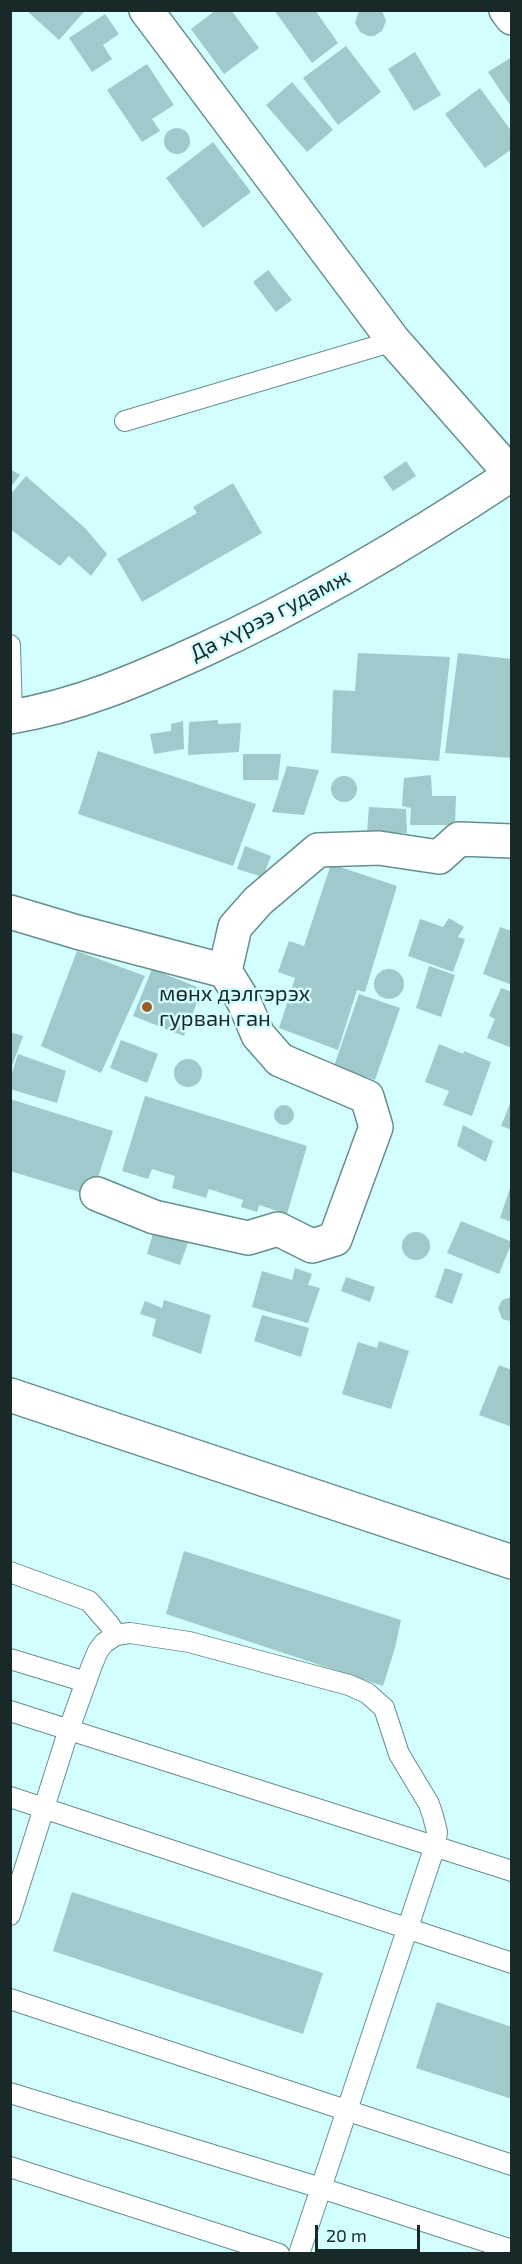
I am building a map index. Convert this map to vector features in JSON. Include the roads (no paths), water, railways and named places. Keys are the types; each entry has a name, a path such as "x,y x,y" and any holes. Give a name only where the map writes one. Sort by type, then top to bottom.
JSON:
{"street":[{"path":"146,10 394,341 511,475"},
{"path":"506,10 512,18"},
{"name":"Да хүрээ гудамж","path":"11,717 96,697 263,622 375,562 444,520 511,475"},
{"path":"225,971 235,927 258,901 318,850 379,848 439,857 459,839 512,842"},
{"path":"10,912 77,933 225,971 244,1002 258,1035 280,1060 367,1096 376,1127 335,1239 312,1246 278,1229 248,1238 154,1217 97,1194"},
{"path":"10,1395 512,1562"}],"lane":[{"path":"125,421 394,341"},
{"path":"10,645 11,717"},
{"path":"10,1572 89,1601 116,1635"},
{"path":"10,1915 86,1682 98,1651 116,1635 130,1633 189,1642 349,1685 367,1693 384,1708 399,1754 429,1804 437,1832 435,1846 299,2253"},
{"path":"10,1659 86,1682"},
{"path":"10,1711 512,1870"},
{"path":"10,1797 512,1963"},
{"path":"10,1999 512,2165"},
{"path":"10,2093 321,2188 512,2250"},
{"path":"10,2167 279,2253"}],"place":[{"name":"мөнх дэлгэрэх гурван ган","path":"147,1007"}]}
